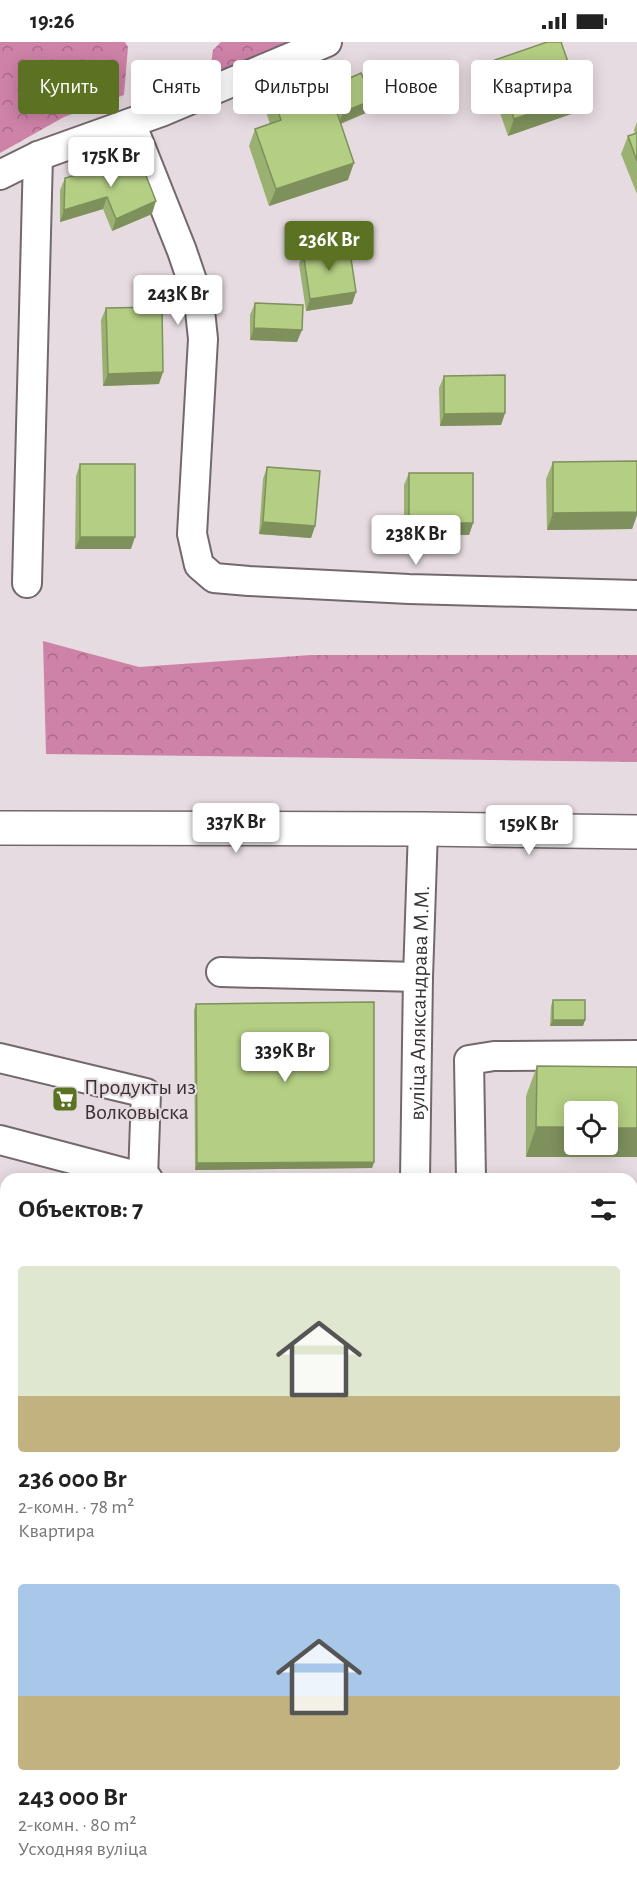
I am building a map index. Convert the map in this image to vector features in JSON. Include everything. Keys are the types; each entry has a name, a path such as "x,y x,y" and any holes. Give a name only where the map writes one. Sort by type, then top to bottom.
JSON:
{"main road":[{"path":"0,828 637,832"}],"street":[{"path":"0,175 38,156 131,123 327,42"},
{"path":"131,123 182,251 199,301 203,339 192,534 200,565 214,578 409,589 637,594"},
{"path":"27,583 38,156"},
{"name":"вуліца Аляксандрава М.М.","path":"415,1173 423,829"},
{"path":"221,972 418,977"},
{"path":"471,1173 469,1060 494,1056 637,1055"},
{"path":"0,1058 146,1093 146,1173"},
{"path":"0,1140 127,1173"}],"green space":[{"path":"0,42 125,42 128,47 124,95 119,97 119,60 18,60 18,114 72,114 0,153"},
{"path":"221,42 296,42 255,60 233,60 233,70 225,73 221,72 221,60 212,60 213,50"},
{"path":"43,641 139,667 311,655 637,655 637,762 46,754"}],"building":[{"path":"547,42 561,42 567,60 495,60"},
{"path":"361,73 363,104 351,109 351,77"},
{"path":"279,114 337,114 354,163 276,189 255,129 281,120"},
{"path":"512,114 528,114 514,119"},
{"path":"637,133 637,161 628,136"},
{"path":"139,158 156,201 116,219 107,197 64,210 65,178"},
{"path":"349,245 356,292 310,299 303,252"},
{"path":"255,303 303,305 302,330 254,328"},
{"path":"162,307 163,372 108,374 106,308"},
{"path":"505,375 505,413 444,414 444,376"},
{"path":"637,461 637,512 553,513 553,462"},
{"path":"80,464 135,464 135,537 80,537"},
{"path":"267,467 320,471 315,526 263,522"},
{"path":"409,473 473,473 473,523 409,523"},
{"path":"553,1000 585,1000 585,1020 553,1020"},
{"path":"374,1002 374,1162 197,1163 196,1004"},
{"path":"537,1066 637,1067 637,1128 618,1128 618,1101 564,1101 564,1127 536,1127"}],"place":[{"name":"Продукты из Волковыска","path":"65,1099"}]}
